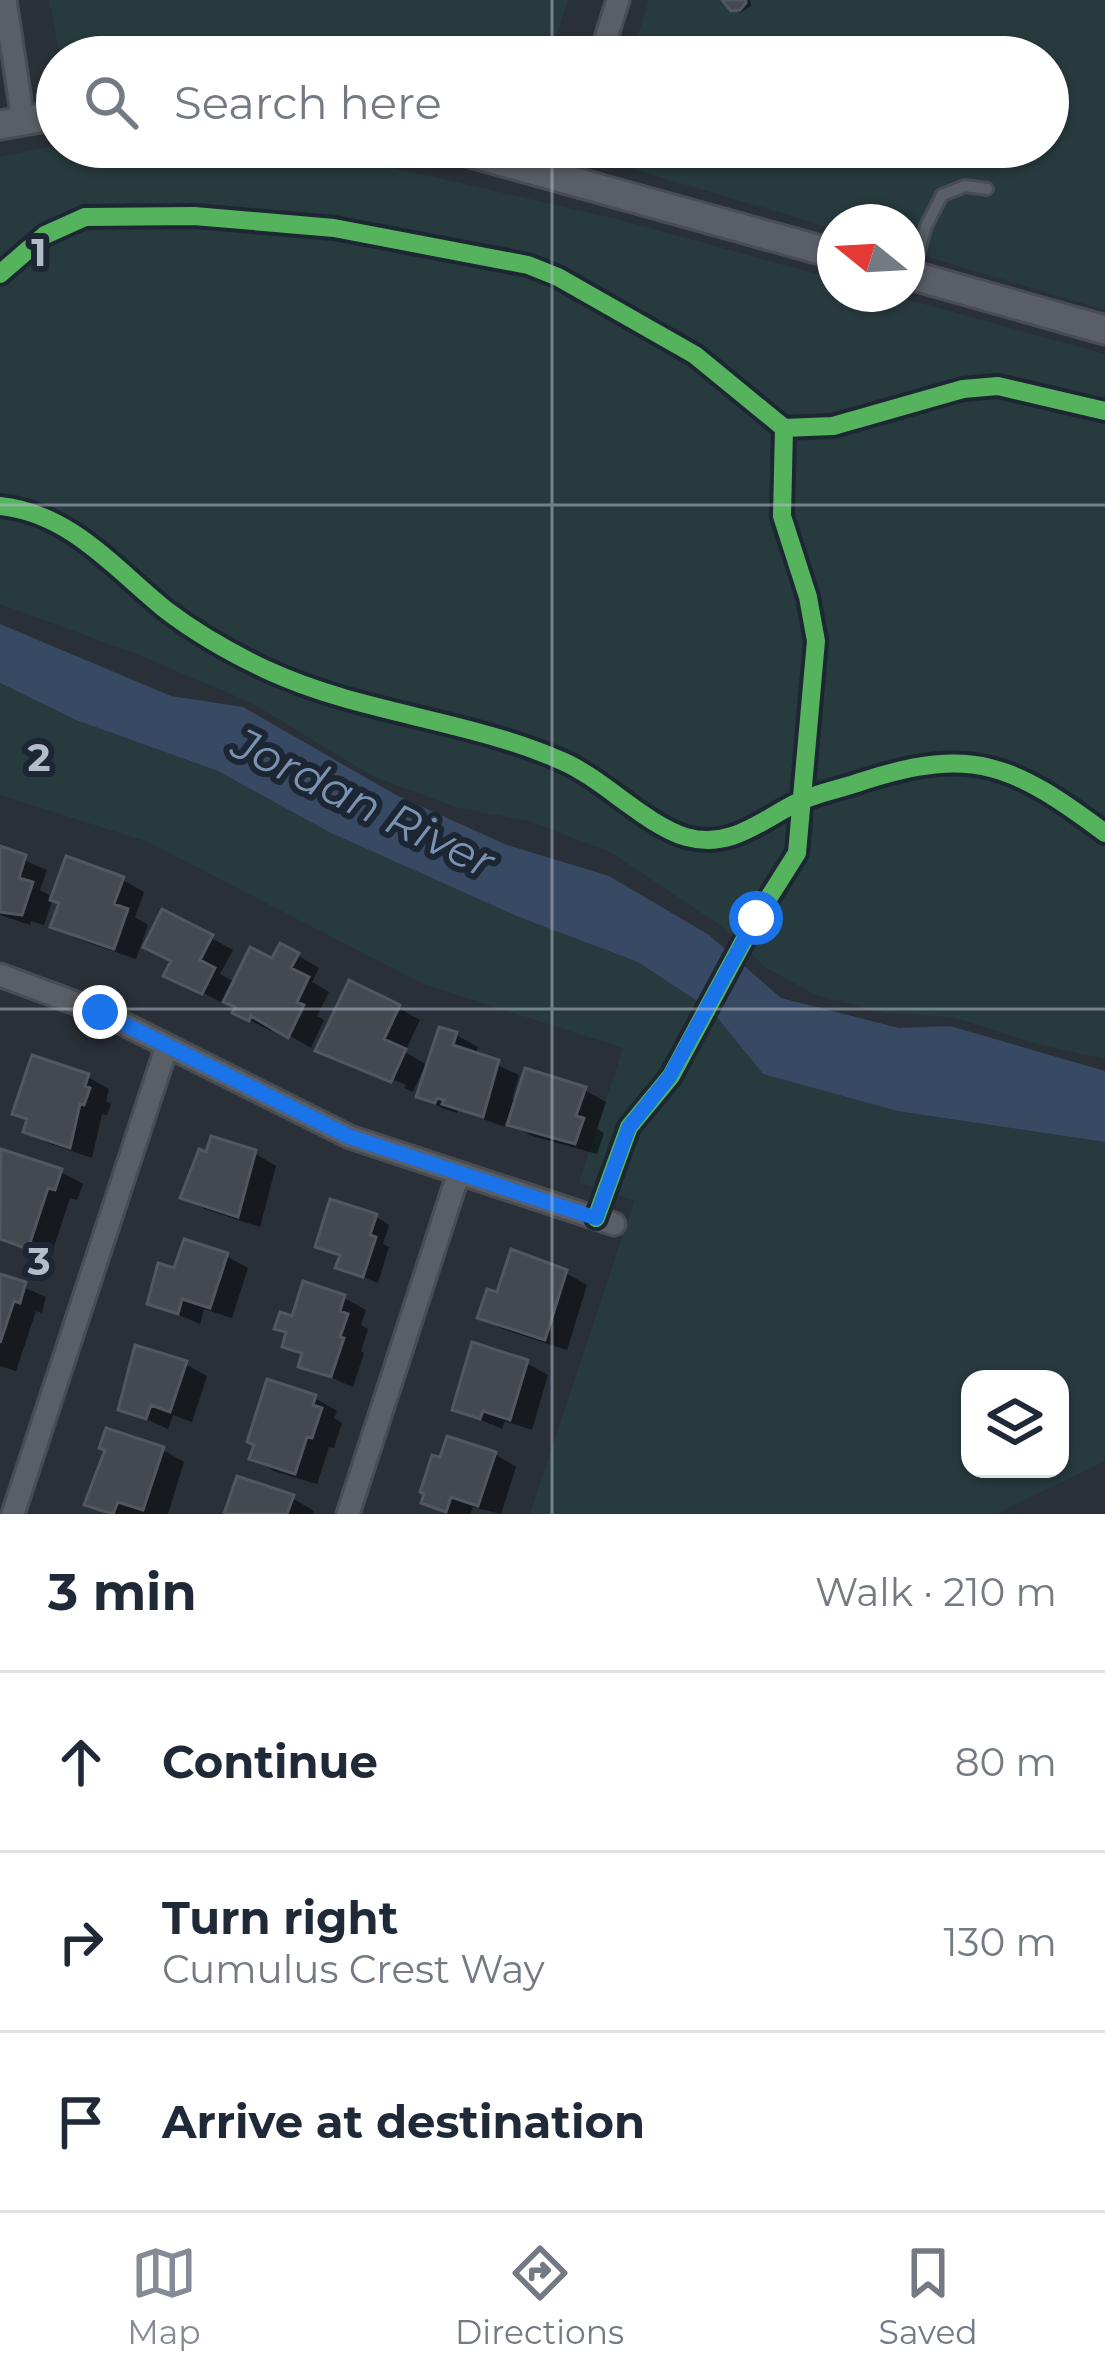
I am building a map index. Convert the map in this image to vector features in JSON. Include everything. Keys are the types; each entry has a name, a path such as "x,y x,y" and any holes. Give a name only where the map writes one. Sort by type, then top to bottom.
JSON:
{"street":[{"path":"5,0 11,122"},
{"path":"607,36 618,0"},
{"path":"531,168 817,249"},
{"path":"562,176 564,168"},
{"path":"925,279 1105,330"},
{"path":"0,975 76,1001 350,1137 614,1224"},
{"path":"13,1514 167,1046"},
{"path":"348,1514 458,1175"}],"lane":[{"path":"925,229 942,195 952,188 987,189"}],"green space":[{"path":"49,0 568,0 557,36 56,36"},
{"path":"649,0 1105,0 1105,310 925,256 925,204 817,204 817,224 629,168 1069,168 1069,36 638,36"},
{"path":"36,149 36,168 394,168 617,219 817,274 817,312 925,312 925,304 1105,354 1105,1059 952,1017 885,1013 816,995 765,967 721,926 610,852 529,821 458,808 372,776 252,703 0,604 0,157"},
{"path":"0,683 76,720 218,771 329,832 519,917 638,962 699,1003 675,1054 613,1142 593,1187 579,1183 623,1048 423,984 148,842 0,795"},
{"path":"712,1011 763,1074 897,1111 1105,1142 1105,1461 996,1514 530,1514 634,1201 616,1194 619,1162 681,1070"}],"water":[{"name":"Jordan River","path":"0,624 171,696 243,707 396,795 507,845 609,876 709,935 781,998 899,1028 950,1026 1105,1071 1105,1142 897,1111 763,1074 712,1011 638,962 519,917 329,832 218,771 76,720 0,683"}],"building":[{"path":"722,0 746,0 746,3 731,11"},
{"path":"0,846 26,855 19,878 33,882 22,915 0,912"},
{"path":"66,856 124,877 114,904 128,909 114,949 50,927 59,903 50,900"},
{"path":"162,909 213,935 200,960 215,968 202,994 163,976 171,961 143,947"},
{"path":"280,943 299,953 291,968 309,977 297,1002 304,1005 288,1038 251,1016 249,1021 232,1013 235,1007 223,1002 250,947 272,958"},
{"path":"349,980 400,1005 384,1039 406,1049 391,1082 315,1051"},
{"path":"439,1027 457,1032 453,1045 499,1060 483,1117 442,1104 444,1100 437,1098 435,1103 416,1097"},
{"path":"32,1055 89,1074 85,1086 90,1088 84,1105 80,1104 70,1148 23,1132 27,1119 12,1114"},
{"path":"525,1068 586,1087 576,1116 584,1118 575,1144 507,1125"},
{"path":"211,1136 256,1150 238,1217 180,1198 199,1149 206,1152"},
{"path":"1,1149 62,1169 55,1190 48,1188 28,1249 0,1239"},
{"path":"330,1199 377,1214 370,1235 376,1237 363,1277 335,1268 340,1255 315,1247"},
{"path":"184,1239 228,1253 210,1308 182,1299 178,1314 147,1304 158,1263 174,1268"},
{"path":"511,1249 567,1270 545,1340 477,1318 487,1289 497,1292"},
{"path":"0,1274 26,1282 0,1343"},
{"path":"303,1281 345,1295 340,1311 348,1314 340,1337 344,1338 331,1377 298,1367 302,1353 282,1347 286,1332 274,1329 280,1312 292,1316"},
{"path":"472,1342 528,1360 510,1420 483,1411 480,1419 452,1410"},
{"path":"135,1345 187,1361 170,1412 151,1405 146,1419 118,1410"},
{"path":"267,1379 316,1395 313,1405 322,1408 295,1474 249,1459 254,1445 247,1442"},
{"path":"106,1428 164,1447 143,1510 118,1502 113,1514 84,1505 105,1450 99,1448"},
{"path":"447,1436 496,1452 478,1506 451,1497 446,1512 421,1503 432,1455 440,1457"},
{"path":"237,1476 294,1495 287,1514 224,1514"}],"cycle path":[{"path":"0,274 45,235 85,217 194,216 334,228 528,265 558,277 695,355 784,428 782,516 808,597 816,641 797,853 756,918 671,1076 629,1127 596,1218"},
{"path":"784,428 833,426 963,389 998,386 1105,411"},
{"path":"0,506 48,519 70,531 178,619 267,670 340,697 489,735 562,761 686,837 730,837 819,794 902,770 965,764 1018,778 1105,833"}],"route":[{"path":"100,1012 350,1137 596,1218 623,1138 670,1076 756,918"}]}
